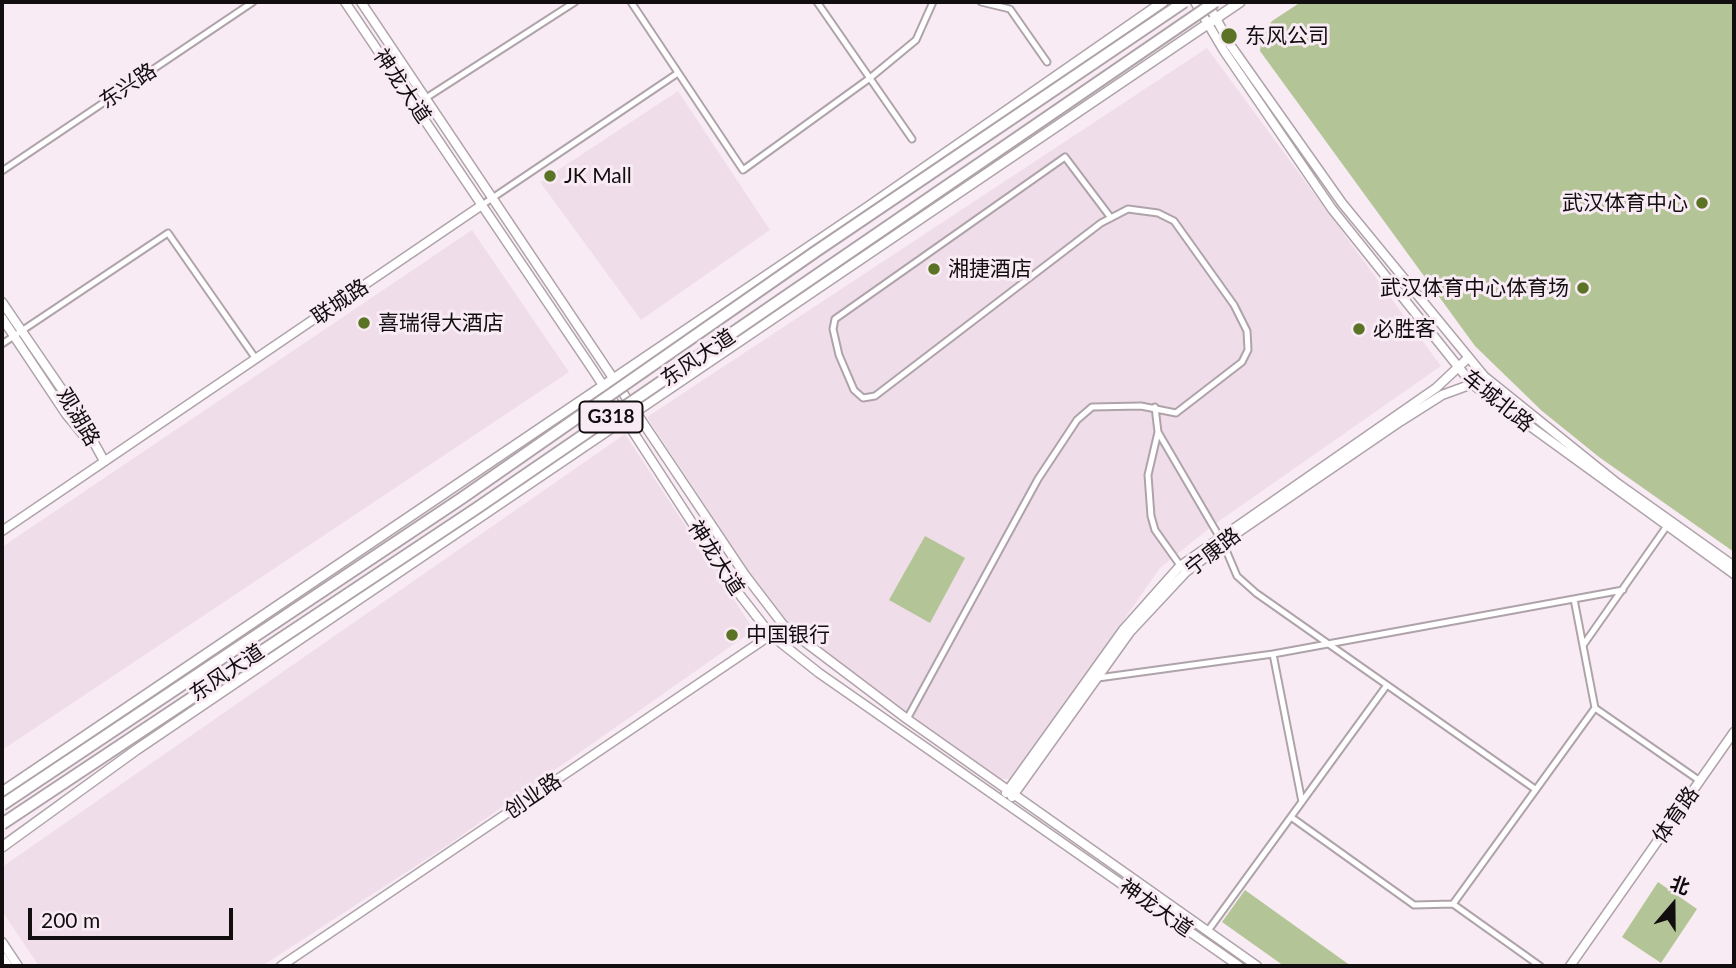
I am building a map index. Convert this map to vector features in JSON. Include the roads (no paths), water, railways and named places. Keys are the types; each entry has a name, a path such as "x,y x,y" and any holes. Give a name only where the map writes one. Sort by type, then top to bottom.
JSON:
{"highway":[{"name":"东风大道","path":"2,805 462,498 815,252 1184,2"},
{"name":"东风大道","path":"2,824 558,453 1215,2"}],"main road":[{"name":"神龙大道","path":"345,2 625,418 733,586 771,635 819,673 1006,800 1239,966"},
{"name":"神龙大道","path":"361,2 491,199 616,378 745,575 784,626 907,719 1256,966"},
{"path":"2,792 616,378 1163,2"},
{"name":"车城北路","path":"1195,2 1231,46 1342,203 1484,376 1570,447 1734,574"},
{"name":"车城北路","path":"1207,2 1212,22 1332,209 1472,384 1669,524 1734,566"},
{"path":"2,847 136,750 1240,2"},
{"name":"联城路","path":"2,531 103,459 256,359 482,205"},
{"name":"观湖路","path":"2,302 17,333 66,414 103,459"},
{"name":"观湖路","path":"2,318 17,333"},
{"path":"1221,540 1436,388 1456,366 1468,358"},
{"name":"宁康路","path":"1006,800 1092,679 1183,569 1221,540 1401,421 1451,390 1472,384 1484,376"},
{"name":"创业路","path":"281,966 784,626"},
{"name":"体育路","path":"1570,966 1734,732"},
{"path":"2,942 18,966"},
{"path":"2,957 8,966"}],"street":[{"name":"东兴路","path":"2,170 253,2"},
{"path":"426,98 575,2"},
{"path":"631,2 743,170 870,78 916,40 933,2"},
{"path":"817,2 912,139"},
{"path":"981,2 1010,9 1047,62"},
{"name":"联城路","path":"482,205 678,74"},
{"path":"907,719 1031,490 1077,420 1092,407 1155,407 1176,412 1242,362 1248,350 1247,331 1234,305 1174,221 1158,213 1128,209 1111,218 1024,280 875,396 863,398 854,390 839,355 833,329 835,319 1065,158 1111,218"},
{"path":"2,344 168,233 256,359"},
{"path":"1155,407 1158,432 1148,475 1151,516 1155,530 1183,569"},
{"path":"1158,432 1221,540 1237,576 1535,789"},
{"path":"1584,644 1669,524"},
{"path":"1092,679 1273,654 1623,590"},
{"path":"1574,599 1595,708 1700,781"},
{"path":"1273,654 1302,802"},
{"path":"1208,932 1387,685"},
{"path":"1453,904 1595,708"},
{"path":"1291,817 1414,905 1453,904 1540,966"}],"place":[{"name":"东风公司","path":"1229,36"},
{"name":"JK Mall","path":"550,176"},
{"name":"武汉体育中心","path":"1702,203"},
{"name":"湘捷酒店","path":"934,269"},
{"name":"武汉体育中心体育场","path":"1583,288"},
{"name":"喜瑞得大酒店","path":"364,323"},
{"name":"必胜客","path":"1359,329"},
{"name":"中国银行","path":"732,635"}]}
